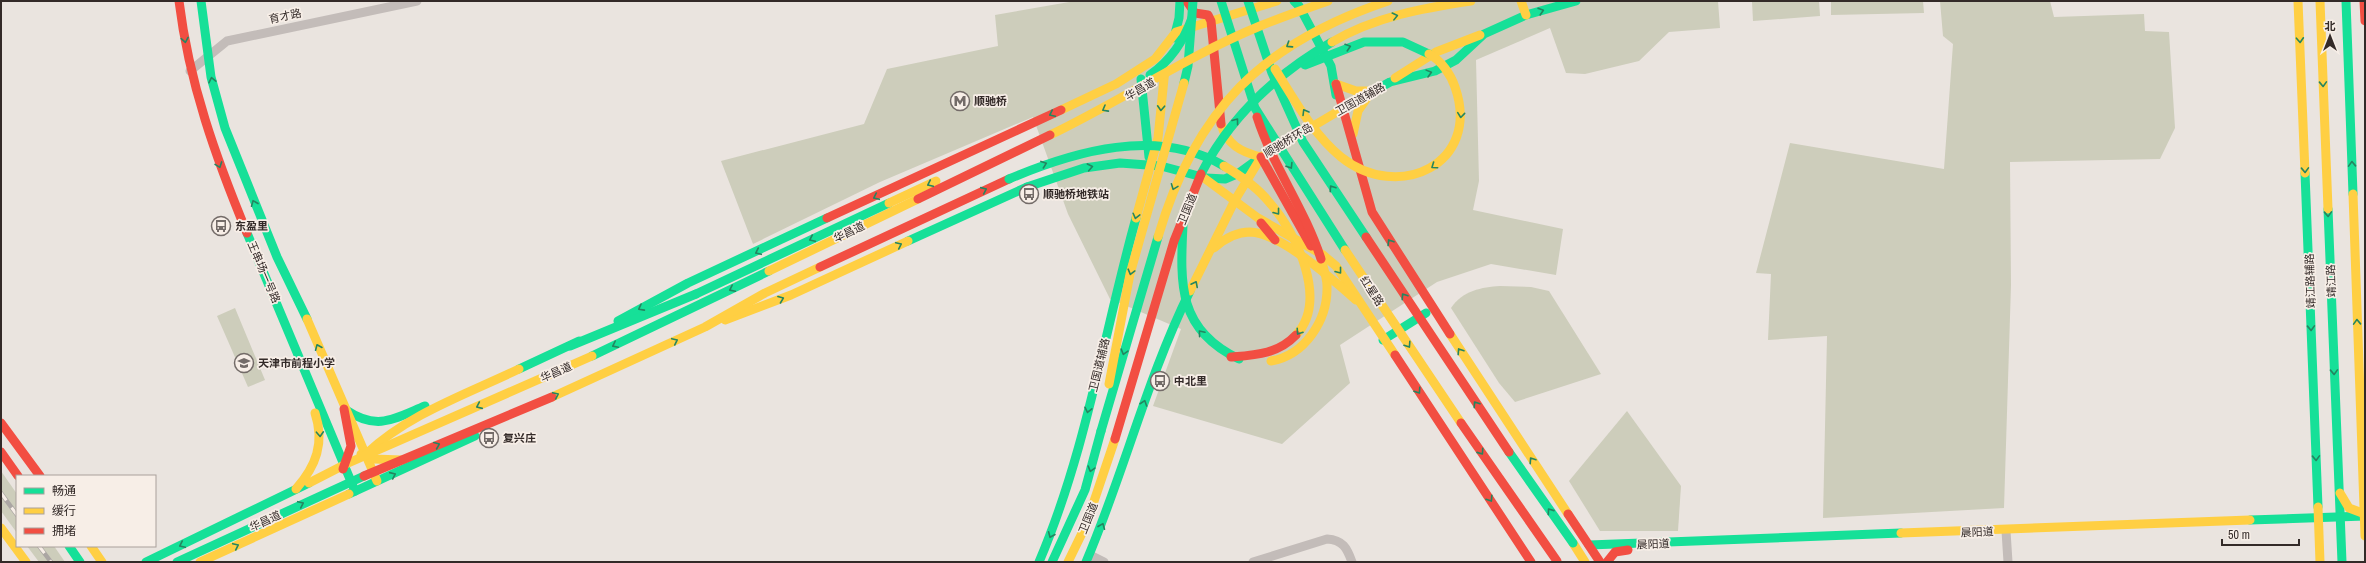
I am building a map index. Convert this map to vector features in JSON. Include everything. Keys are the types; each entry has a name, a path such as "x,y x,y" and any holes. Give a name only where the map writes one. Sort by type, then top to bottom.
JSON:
{"main road":[{"name":"王串场一号路","path":"179,1 190,71 207,134 355,491"},
{"name":"王串场一号路","path":"201,1 208,56 216,98 240,167 377,482"},
{"name":"卫国道辅路","path":"1039,562 1058,518 1069,486 1110,318 1159,129 1164,70 1176,32 1180,1"},
{"path":"1187,1 1195,13 1208,16 1211,21"},
{"path":"1101,431 1113,353 1130,274 1185,79 1193,1"},
{"name":"红星路","path":"1221,1 1256,108 1300,182 1419,362 1558,561"},
{"path":"1248,1 1264,53 1291,119 1316,163 1495,432 1585,562"},
{"path":"1176,32 1277,1"},
{"name":"华昌道","path":"146,562 293,492 345,465 617,344 918,198 1100,112 1180,65 1253,29 1328,1"},
{"name":"卫国道","path":"1052,562 1085,490 1101,431 1175,183 1202,131 1236,88 1284,49 1332,20 1364,7 1388,1"},
{"name":"卫国道","path":"1068,562 1091,513 1115,439 1174,241 1207,165 1224,136 1249,105 1287,73 1333,41 1372,23 1416,11 1471,1"},
{"path":"1521,1 1526,15"},
{"name":"卫国道辅路","path":"1330,116 1372,90 1390,82 1436,52 1484,34 1526,15 1576,1"},
{"name":"靖江路辅路","path":"2298,1 2320,562"},
{"path":"2315,1 2321,17"},
{"name":"靖江路","path":"2320,1 2342,562"},
{"path":"2342,1 2346,22"},
{"path":"2346,1 2365,536"},
{"path":"2364,1 2365,20"},
{"path":"1298,3 1331,66 1353,143 1361,182 1372,212 1508,425 1600,562"},
{"name":"华昌道","path":"365,456 382,439 405,424 469,392 570,346 696,294 1092,107 1151,74 1169,60 1179,48 1192,18"},
{"name":"顺驰桥环岛","path":"1211,21 1219,117 1223,132 1234,147 1261,157 1330,116"},
{"name":"华昌道","path":"570,346 688,283 1109,87 1155,59 1176,32"},
{"name":"卫国道辅路","path":"1390,82 1435,71 1456,60 1484,34"},
{"path":"1264,53 1326,142 1340,156 1366,171 1393,177 1417,174 1434,166 1454,144 1462,112 1461,99 1452,75 1443,63 1410,44 1385,41 1364,42 1338,50 1287,73"},
{"path":"1140,69 1149,165"},
{"path":"1336,84 1356,91 1372,90"},
{"path":"1330,116 1336,96 1336,84"},
{"path":"1353,143 1353,121 1362,103 1372,90"},
{"path":"1184,216 1182,276 1189,312 1197,330 1209,343 1231,356 1249,362 1265,362 1276,361 1293,353 1306,342 1319,325 1325,307 1326,280 1321,256 1308,226 1272,162 1259,128 1256,108"},
{"name":"华昌道","path":"705,327 738,306 1022,173 1060,159 1110,147 1154,146 1178,149 1214,161 1262,195 1285,222 1299,249 1307,270 1310,294 1308,316 1301,331 1293,340 1282,348 1266,355 1231,356"},
{"path":"1204,178 1218,180 1232,177 1261,157"},
{"path":"1088,558 1110,508 1149,388 1161,334 1212,249 1235,200 1261,157"},
{"path":"1261,157 1313,249"},
{"name":"华昌道","path":"177,562 372,472 512,415 705,327 791,295 1027,187 1066,172 1105,164 1149,165 1174,169 1204,178"},
{"path":"1204,178 1258,218 1313,249 1336,266 1383,340 1531,562"},
{"path":"1258,218 1275,240"},
{"path":"1212,249 1221,241 1240,233 1264,227 1275,228"},
{"path":"1240,233 1258,233 1275,240 1336,283 1361,305"},
{"path":"272,291 294,326 336,428 350,446 365,456 379,460 401,460"},
{"path":"272,291 279,324 319,427 320,444 317,462 310,474 293,492"},
{"path":"1383,340 1433,309"},
{"path":"1110,318 1161,334"},
{"path":"344,409 362,422 379,423 432,403 469,392"},
{"path":"321,495 337,479 345,465 350,446 344,409"},
{"path":"200,562 440,453 512,415"},
{"path":"1,422 39,475"},
{"path":"1,452 17,475"},
{"path":"2339,489 2344,504 2365,518"},
{"name":"晨阳道","path":"1607,562 1616,552 1622,550 2365,518"},
{"path":"1,528 26,562"},
{"name":"晨阳道","path":"1573,543 1589,545 2007,533"},
{"path":"70,547 80,562"},
{"path":"92,547 102,562"}],"street":[{"name":"育才路","path":"190,71 226,41 417,1"},
{"path":"2007,533 2008,562"},
{"path":"1254,562 1327,539 1337,540 1345,545 1352,562"},
{"path":"1088,558 1104,562"}],"green space":[{"path":"1075,1 1718,1 1720,28 1669,32 1639,61 1585,74 1566,73 1550,28 1476,60 1479,181 1473,210 1563,229 1556,275 1491,264 1437,282 1340,345 1350,383 1282,444 1153,406 1181,329 1110,299 1068,214 1033,117 880,182 753,244 721,161 864,124 887,69 998,46 995,15"},
{"path":"1819,1 1820,16 1753,21 1752,2"},
{"path":"1831,1 1923,1 1924,13 1831,15"},
{"path":"1940,1 2050,1 2054,17 2144,14 2145,31 2169,32 2175,128 2160,159 2010,162 2011,285 2004,508 1823,518 1827,336 1768,340 1771,274 1756,273 1790,143 1944,169 1953,44 1943,36"},
{"path":"1486,287 1531,287 1549,291 1601,374 1515,402 1499,383 1451,308 1461,298 1473,291"},
{"path":"235,308 265,380 248,387 217,316"},
{"path":"1627,411 1681,486 1678,531 1600,531 1569,481"},
{"path":"1,471 16,493 16,532 1,511"},
{"path":"28,547 55,547 65,562 39,562"}],"railway":[{"path":"1,493 16,514"},
{"path":"40,547 51,562"}],"traffic: fast":[{"path":"201,1 211,77 225,128 277,257 307,319"},
{"path":"1174,38 1179,18 1180,1"},
{"path":"1184,83 1188,66 1193,1"},
{"path":"1221,1 1255,108 1345,250"},
{"path":"1248,1 1272,73 1303,142 1366,237"},
{"path":"1294,1 1299,6 1331,66 1336,95"},
{"path":"1347,106 1390,82 1435,71 1456,60 1484,34 1526,15 1576,1"},
{"path":"2346,1 2353,194"},
{"path":"1150,75 1176,50 1185,35 1192,18"},
{"path":"1201,174 1226,134 1257,98 1274,82 1312,54 1332,42"},
{"path":"1305,65 1364,42 1403,42 1429,54"},
{"path":"1141,79 1149,157"},
{"path":"1009,179 1061,160 1088,152 1116,147 1144,146 1171,148 1198,154 1224,166"},
{"path":"1027,187 1084,168 1120,163 1161,166 1206,178 1225,179 1239,173 1261,157"},
{"path":"2305,173 2318,507"},
{"path":"908,241 1027,187"},
{"path":"696,294 889,203"},
{"path":"2328,209 2342,562"},
{"path":"618,321 688,283 827,218"},
{"path":"1039,562 1055,520 1082,435 1136,218"},
{"path":"1183,225 1182,267 1183,286 1187,304 1194,320 1204,334 1219,347 1239,359"},
{"path":"247,233 355,491"},
{"path":"1101,431 1158,237"},
{"path":"592,356 769,271"},
{"path":"1086,562 1100,528 1161,358 1190,291"},
{"path":"570,346 696,294"},
{"path":"1383,340 1426,313"},
{"path":"519,369 579,341"},
{"path":"346,410 367,420 386,421 395,419 425,406"},
{"path":"1052,562 1085,490 1101,431"},
{"path":"349,494 475,436"},
{"path":"1509,452 1573,543"},
{"path":"177,562 364,476"},
{"path":"146,562 309,483"},
{"path":"2250,520 2365,516"},
{"path":"1589,545 1901,533"},
{"path":"70,547 80,562"}],"traffic: slow":[{"path":"1061,110 1116,84 1155,59 1176,32 1277,1"},
{"path":"1050,135 1206,51 1268,23 1328,1"},
{"path":"1158,237 1173,192 1192,152 1214,118 1240,87 1270,61 1304,38 1343,18 1388,1"},
{"path":"1332,42 1348,33 1382,20 1417,10 1471,1"},
{"path":"1521,1 1526,15"},
{"path":"2298,1 2305,173"},
{"path":"2320,1 2328,209"},
{"path":"1395,78 1436,52 1480,35"},
{"path":"1275,69 1313,127 1341,157 1363,170 1387,176 1409,175 1430,168 1446,155 1457,137 1460,114 1455,87 1445,68 1438,60 1429,54"},
{"path":"1136,218 1158,138 1165,69"},
{"path":"1109,384 1130,274 1184,83"},
{"path":"1336,84 1356,91 1371,91"},
{"path":"1353,134 1358,111 1372,91"},
{"path":"1221,124 1231,142 1241,150 1261,157 1347,106"},
{"path":"1190,291 1235,200 1260,159"},
{"path":"1224,166 1259,191 1279,215 1298,248 1305,267 1309,285 1310,304 1305,320 1296,335"},
{"path":"1204,178 1258,218 1323,255 1336,266 1395,355"},
{"path":"889,203 936,181"},
{"path":"2353,194 2365,536"},
{"path":"769,271 918,199"},
{"path":"1214,248 1226,239 1240,233 1250,232 1263,234 1276,240 1306,259 1356,300"},
{"path":"725,320 791,295 908,241"},
{"path":"1345,250 1461,423"},
{"path":"1271,361 1294,352 1304,344 1319,323 1326,299 1327,286 1321,259"},
{"path":"552,397 705,327 765,293 820,267"},
{"path":"307,319 377,481"},
{"path":"1450,334 1568,514"},
{"path":"309,483 346,464 592,356"},
{"path":"366,454 400,427 419,416 519,369"},
{"path":"296,489 309,472 317,454 319,434 315,413"},
{"path":"1068,562 1086,525 1115,439"},
{"path":"361,454 374,459 401,460"},
{"path":"2340,493 2349,508 2365,514"},
{"path":"200,562 349,494"},
{"path":"2318,507 2320,562"},
{"path":"1901,533 2250,520"},
{"path":"1,528 26,562"},
{"path":"1573,543 1585,562"},
{"path":"92,547 102,562"}],"traffic: jam":[{"path":"179,1 189,61 205,120 214,148 247,233"},
{"path":"2364,1 2365,21"},
{"path":"1188,3 1195,13 1208,15 1211,21 1221,124"},
{"path":"1336,84 1372,212 1450,334"},
{"path":"827,218 1061,110"},
{"path":"1257,117 1321,259"},
{"path":"918,199 1050,135"},
{"path":"1261,157 1311,246"},
{"path":"1115,439 1174,241 1201,174"},
{"path":"820,267 1009,179"},
{"path":"1261,223 1275,240"},
{"path":"1366,237 1509,452"},
{"path":"1231,357 1258,354 1274,350 1282,346 1296,335"},
{"path":"1395,355 1531,562"},
{"path":"364,476 552,397"},
{"path":"343,469 351,446 344,409"},
{"path":"1,423 39,475"},
{"path":"1461,423 1557,561"},
{"path":"1,452 17,475"},
{"path":"1568,514 1600,562"},
{"path":"1607,562 1615,552 1628,550"}],"place":[{"name":"顺驰桥","path":"960,101"},
{"name":"顺驰桥地铁站","path":"1029,194"},
{"name":"东盈里","path":"221,226"},
{"name":"天津市前程小学","path":"244,363"},
{"name":"中北里","path":"1160,381"},
{"name":"复兴庄","path":"489,438"}]}
